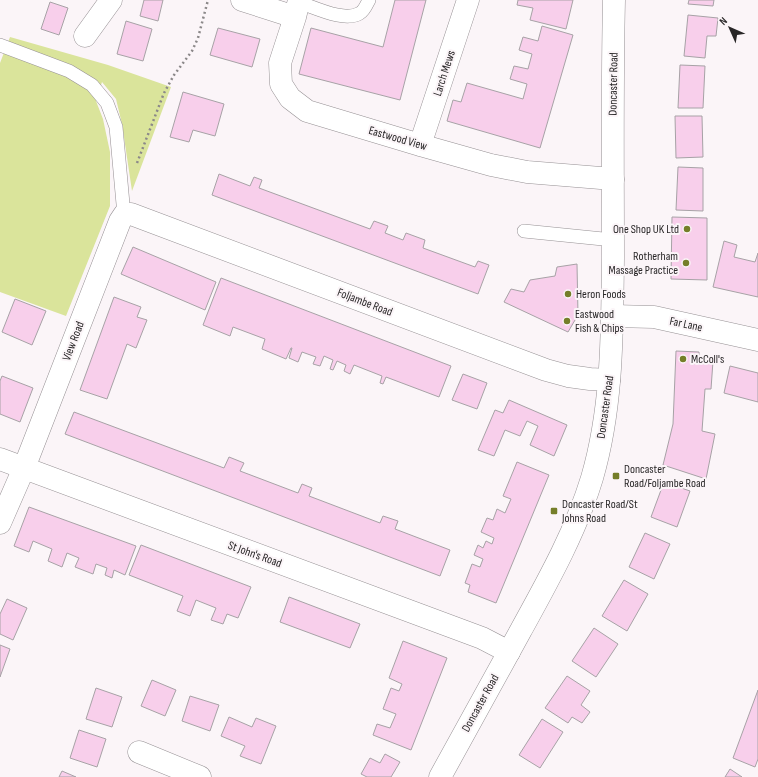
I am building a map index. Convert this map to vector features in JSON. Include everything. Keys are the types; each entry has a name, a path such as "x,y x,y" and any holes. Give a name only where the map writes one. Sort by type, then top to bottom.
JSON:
{"street":[{"path":"85,36 111,0"},
{"path":"242,0 297,6"},
{"name":"Larch Mews","path":"420,145 468,0"},
{"name":"Doncaster Road","path":"440,777 550,578 582,507 592,477 603,428 609,380 613,316 612,104 614,0"},
{"name":"Eastwood View","path":"297,6 280,63 281,84 290,98 307,111 491,165 527,172 613,179"},
{"name":"Foljambe Road","path":"124,215 131,214 546,370 568,376 609,380"},
{"name":"View Road","path":"0,523 24,468 120,220 124,215"},
{"name":"Far Lane","path":"613,316 654,317 758,340"},
{"name":"St John's Road","path":"0,459 482,638 509,652"},
{"path":"139,752 200,777"}],"lane":[{"path":"297,6 335,15 350,16 361,13 367,6 369,0"},
{"path":"0,45 69,71 92,85 107,103 116,127 124,215"},
{"path":"524,231 613,240"}],"path":[{"path":"137,164 164,93 174,75 192,51 198,38 208,0"}],"green space":[{"path":"10,37 108,65 171,87 132,191 122,124 116,99 102,82 96,101 103,119 110,152 110,206 66,316 0,292 0,63"}],"building":[{"path":"144,0 163,0 158,21 140,16"},
{"path":"395,0 426,0 400,100 299,74 311,28 383,47"},
{"path":"518,0 573,0 566,29 530,20 533,8 517,5"},
{"path":"689,0 714,0 713,6 688,4"},
{"path":"50,2 68,8 59,35 41,29"},
{"path":"688,15 718,18 716,36 707,36 705,58 684,56"},
{"path":"126,21 152,29 143,61 117,54"},
{"path":"542,26 573,35 540,148 447,121 453,100 461,102 467,83 523,99 527,84 510,79 514,66 528,69 532,54 519,50 523,37 538,41"},
{"path":"218,28 260,39 252,67 210,55"},
{"path":"680,65 705,66 703,108 678,108"},
{"path":"183,92 224,104 215,136 193,130 189,142 170,137"},
{"path":"675,116 702,116 703,157 676,158"},
{"path":"678,167 703,168 703,211 676,210"},
{"path":"219,174 250,186 254,177 262,180 259,188 370,229 374,221 388,226 385,233 403,240 406,233 425,240 423,248 475,267 478,261 489,265 478,294 212,195"},
{"path":"672,217 707,218 707,280 671,279"},
{"path":"724,241 737,245 734,257 755,262 758,253 758,297 713,287"},
{"path":"133,247 216,282 205,310 121,274"},
{"path":"577,264 578,315 568,332 504,302 511,289 524,292 530,280 555,276 557,267"},
{"path":"221,278 451,366 439,397 386,377 383,384 380,383 382,376 354,365 350,374 344,371 346,365 337,361 333,370 330,369 333,360 324,356 320,366 313,364 316,357 302,352 298,362 289,358 292,348 286,359 262,349 265,339 233,327 230,336 203,325"},
{"path":"114,297 141,307 137,317 147,320 136,348 127,344 107,399 80,390"},
{"path":"15,299 46,311 32,345 2,332"},
{"path":"676,351 699,352 699,361 713,361 711,389 705,389 702,431 715,434 706,479 663,465 673,424"},
{"path":"730,366 758,373 758,402 724,393"},
{"path":"463,374 487,383 477,409 452,400"},
{"path":"2,376 33,388 20,422 0,414 0,381"},
{"path":"509,400 567,425 554,456 530,445 538,426 527,421 520,436 505,430 494,456 478,450 495,410 503,413"},
{"path":"74,412 224,468 229,457 244,463 240,471 298,493 302,484 312,488 309,496 380,523 383,516 398,521 395,529 450,550 440,576 65,434"},
{"path":"517,462 549,475 496,603 468,592 470,585 465,583 472,564 480,567 483,559 474,555 478,545 483,548 486,541 492,544 494,538 481,532 487,518 493,520 497,509 505,513 511,499 503,496"},
{"path":"664,482 690,491 677,527 651,517"},
{"path":"29,507 136,546 125,575 114,570 112,578 105,575 107,568 96,564 93,574 75,567 79,558 67,553 62,567 48,561 52,549 33,541 29,552 14,546"},
{"path":"645,533 670,544 654,579 629,567"},
{"path":"141,545 251,587 238,618 227,614 223,624 211,620 216,608 196,600 190,616 177,611 183,596 129,575"},
{"path":"624,580 648,594 627,631 602,616"},
{"path":"289,597 360,624 350,648 280,622"},
{"path":"7,599 27,608 13,640 0,634 0,614"},
{"path":"594,628 618,644 596,677 572,661"},
{"path":"403,641 447,658 411,750 373,735 377,724 390,728 396,714 383,709 391,688 399,691 402,684 389,678"},
{"path":"0,645 10,649 0,677"},
{"path":"567,676 590,691 581,705 590,712 582,723 572,717 568,723 545,708"},
{"path":"152,680 176,690 165,716 141,706"},
{"path":"96,688 122,697 112,727 86,719"},
{"path":"758,690 758,759 755,767 733,758"},
{"path":"190,696 219,705 210,731 182,721"},
{"path":"229,717 252,727 256,718 276,726 261,764 240,756 245,746 221,736"},
{"path":"542,719 563,732 540,768 519,755"},
{"path":"79,730 106,739 97,767 70,758"},
{"path":"385,754 400,762 391,777 367,777 361,774 370,758 380,763"},
{"path":"730,769 742,777 725,777"},
{"path":"62,771 76,777 59,777"}],"place":[{"name":"One Shop UK Ltd","path":"687,229"},
{"name":"Rotherham Massage Practice","path":"686,263"},
{"name":"Heron Foods","path":"568,294"},
{"name":"Eastwood Fish & Chips","path":"567,321"},
{"name":"McColl's","path":"683,359"},
{"name":"Doncaster Road/Foljambe Road","path":"616,476"},
{"name":"Doncaster Road/St Johns Road","path":"554,511"}]}
